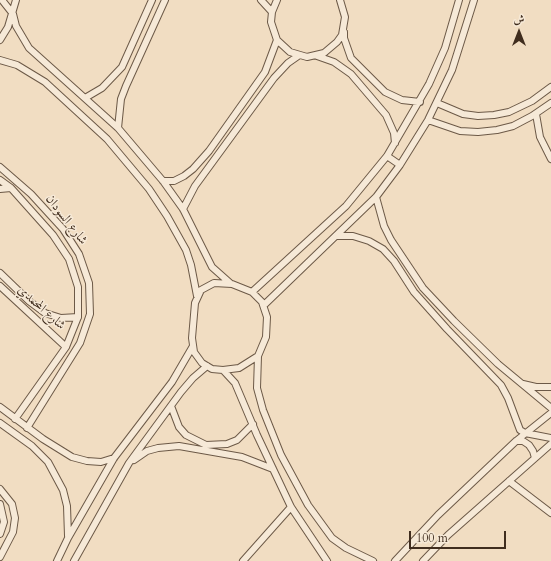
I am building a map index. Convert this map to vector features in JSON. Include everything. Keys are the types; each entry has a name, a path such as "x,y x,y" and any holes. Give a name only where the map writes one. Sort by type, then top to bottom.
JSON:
{"street":[{"path":"2,0 13,14 21,37 29,48 118,128 163,180 183,209 212,267 232,284 252,292 264,305 268,327 265,342 258,356 257,388 263,410 281,455 308,505 332,538 346,548 373,561"},
{"path":"0,40 13,14 16,0"},
{"path":"85,98 110,82 122,67 152,0"},
{"path":"118,128 120,106 126,86 165,0"},
{"path":"261,0 272,12"},
{"path":"277,0 272,12 271,22 277,40 290,52 298,56 316,56 334,62 351,74 386,115 394,133 395,143"},
{"path":"341,0 345,16 344,38 351,58 367,76 385,92 393,96 420,102"},
{"path":"252,292 346,206 387,156 420,102 445,48 459,0"},
{"path":"264,305 376,197 400,165 428,120 436,103 458,53 474,0"},
{"path":"316,56 328,51 337,42 344,27"},
{"path":"163,180 174,181 184,176 205,156 265,72 277,40"},
{"path":"445,48 458,53"},
{"path":"183,209 195,186 274,78 288,63 298,56"},
{"path":"0,60 17,64 28,70 73,106 108,139 142,180 167,216 186,250 191,265 197,296 193,312 193,346 197,358 207,366 223,370 246,365 258,356"},
{"path":"436,103 463,114 478,116 494,115 509,112 532,101 551,87"},
{"path":"428,120 460,131 478,132 513,126 536,114 551,103"},
{"path":"536,114 540,137 551,159"},
{"path":"387,156 400,165"},
{"name":"شارع السودان","path":"0,167 31,194 63,229 79,254 89,284 90,314 80,342 27,428"},
{"name":"شارع السودان","path":"0,180 10,188 44,223 69,259 78,287 78,317 66,347 15,419"},
{"path":"0,189 10,188"},
{"path":"376,197 384,226 391,240 423,288 454,321 551,408"},
{"path":"337,236 353,236 369,241 383,249 394,261 414,292 501,385 508,398 518,426 525,433 551,438"},
{"name":"شارع المحمدي","path":"0,273 29,301 45,313 61,318 78,317"},
{"path":"197,296 207,285 214,283 232,284"},
{"name":"شارع المحمدي","path":"0,286 66,347"},
{"path":"57,561 68,538 114,458 172,382 193,346"},
{"path":"74,561 129,463 193,378 207,366"},
{"path":"223,370 239,389 272,469 291,507 327,561"},
{"path":"518,380 532,387 551,387"},
{"path":"171,406 179,427 195,441 206,445 227,444 237,440 253,424"},
{"path":"0,407 27,428 72,457 86,461 101,462 114,458"},
{"path":"395,561 438,515 516,441 551,413"},
{"path":"0,423 32,446 51,466 63,490 67,506 68,538"},
{"path":"516,441 529,445 533,451 534,458"},
{"path":"423,561 448,535 551,444"},
{"path":"129,463 138,456 158,448 179,446 242,457 272,469"},
{"path":"509,481 551,513"},
{"path":"0,489 12,504 15,518 13,532 0,557"},
{"path":"0,504 4,522 0,534"},
{"path":"243,561 291,507"}]}
